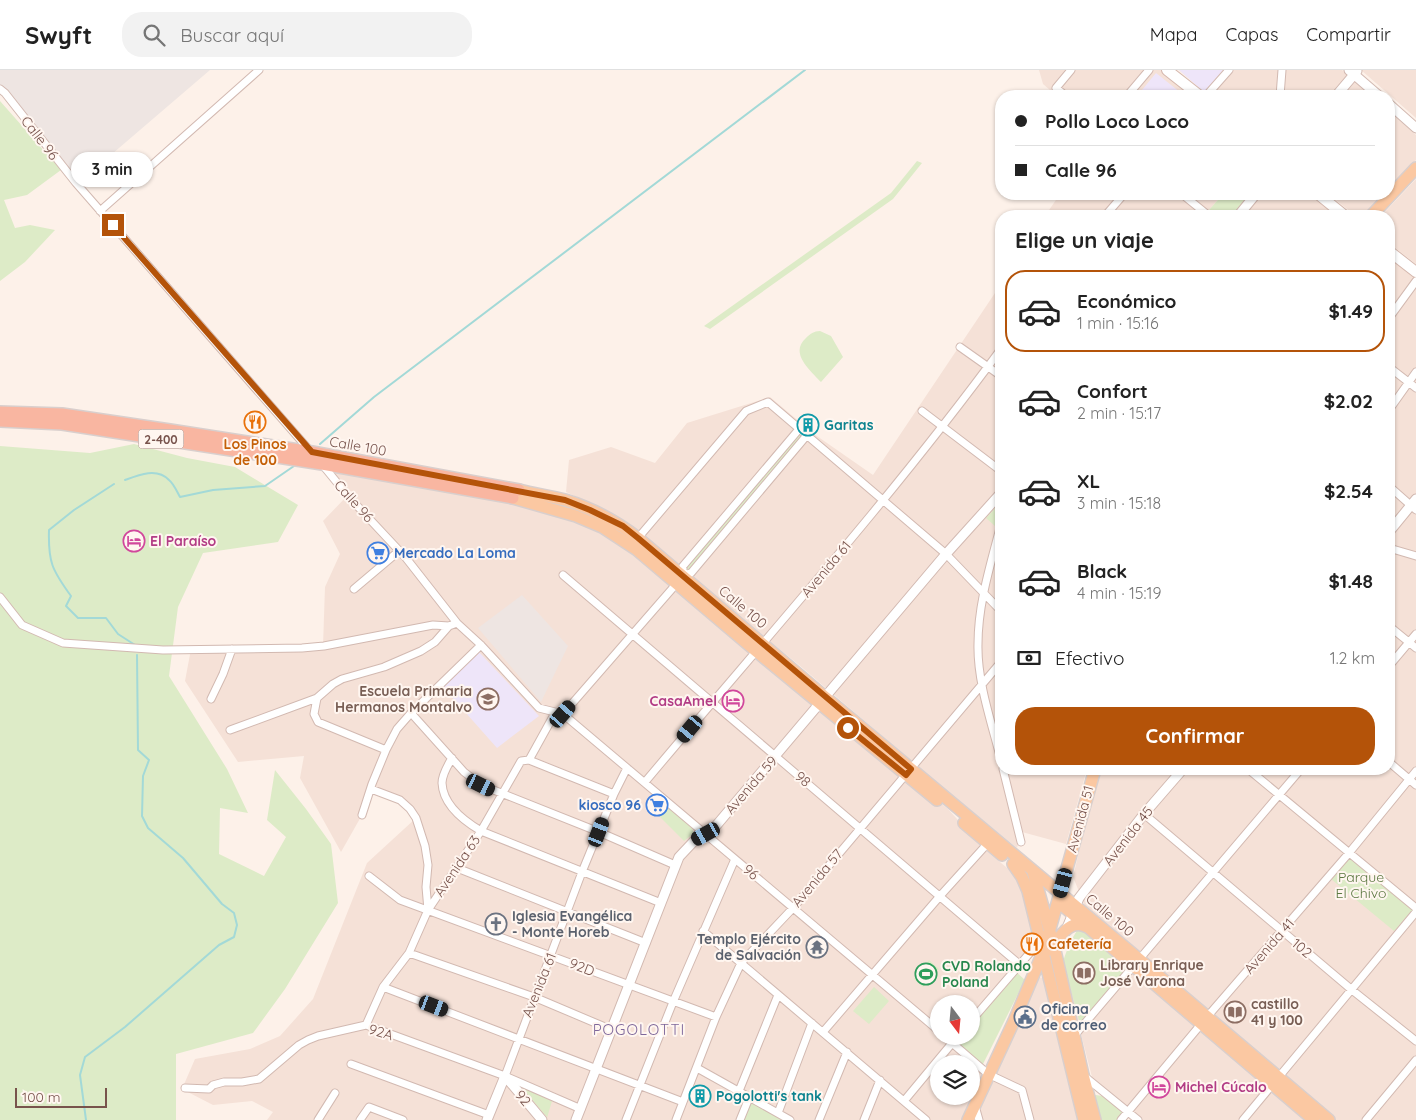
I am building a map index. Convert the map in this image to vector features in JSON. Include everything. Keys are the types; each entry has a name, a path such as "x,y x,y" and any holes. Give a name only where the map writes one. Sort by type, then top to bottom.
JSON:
{"highway":[{"name":"Calle 100","path":"0,412 62,414 312,452 516,494"},
{"name":"Calle 100","path":"0,421 62,424 516,494"}],"main road":[{"path":"1167,70 1192,90"},
{"path":"1395,190 1416,168"},
{"path":"1325,200 1338,210"},
{"path":"1377,210 1386,200"},
{"path":"1395,256 1416,272"},
{"name":"Calle 100","path":"516,494 565,500 623,526 638,538 680,580 822,701 1033,872 1074,910 1276,1081 1329,1120"},
{"name":"Calle 100","path":"516,494 602,527 680,580"},
{"name":"Calle 100","path":"908,772 1038,885 1059,897"},
{"name":"Avenida 51","path":"980,1092 1046,948 1049,930 1093,775"},
{"path":"1013,864 1026,884 1046,948 1052,988 1084,1120"},
{"path":"1033,872 1052,881 1057,880 1066,872"},
{"path":"1033,872 1049,930"},
{"name":"Calle 100","path":"1074,910 1088,928 1136,962"},
{"path":"1046,948 1066,930 1080,924 1088,928"},
{"path":"1066,930 1060,952 1059,968 1095,1120"},
{"path":"1046,948 1059,968"},
{"path":"1032,980 1037,977 1044,978 1052,988"},
{"name":"Calle 100","path":"1276,1081 1314,1120"},
{"name":"Avenida 51","path":"970,1120 975,1105"}],"street":[{"path":"100,211 259,70"},
{"path":"1058,90 1056,88 1071,70"},
{"path":"1132,90 1149,70"},
{"path":"1211,90 1229,70"},
{"path":"1280,90 1282,70"},
{"path":"1340,90 1354,71 1373,90"},
{"name":"Calle 96","path":"0,89 100,211 312,452 348,496 399,551 457,622 539,708 559,713"},
{"path":"1395,109 1416,128"},
{"path":"1110,210 1119,200"},
{"path":"1189,200 1202,210"},
{"path":"1243,210 1251,200"},
{"path":"1395,310 1416,280"},
{"path":"960,348 995,372"},
{"name":"Avenida 61","path":"645,782 884,501 995,358"},
{"path":"1395,372 1416,388"},
{"path":"1395,401 1416,372"},
{"path":"638,538 746,411 768,402 808,434 946,554 995,605"},
{"path":"922,411 995,466"},
{"name":"Avenida 63","path":"680,580 684,566 800,428"},
{"name":"Avenida 63","path":"366,1025 383,987 409,953 428,910 481,831 521,761 529,760 559,713 680,580 691,573 808,434"},
{"path":"1395,491 1414,505 1395,526"},
{"name":"Avenida 59","path":"576,1120 675,865 686,848 715,827 946,554 995,500"},
{"path":"995,547 983,593 978,644 982,683 995,736"},
{"path":"1395,550 1416,556"},
{"path":"354,589 399,551"},
{"name":"98","path":"563,575 1019,964"},
{"path":"0,597 22,625 63,643 163,650 302,648 324,646 433,625 449,626"},
{"path":"230,730 317,698 342,679 384,667 421,651 436,642 449,626 457,622"},
{"path":"1395,631 1416,648"},
{"path":"1395,659 1416,634"},
{"path":"362,815 372,784 397,729 481,645"},
{"path":"211,699 232,649"},
{"name":"Avenida 57","path":"676,1120 716,1017 742,962 792,908 995,669"},
{"path":"317,698 314,718 318,722 386,750"},
{"path":"411,713 473,780 502,795 599,832 675,865"},
{"name":"96","path":"559,713 645,782 930,1024"},
{"path":"452,758 442,782 447,800 460,816 481,831 661,903"},
{"path":"529,760 614,794"},
{"path":"1395,767 1416,785"},
{"name":"Avenida 61","path":"488,1118 582,872 614,794 627,768"},
{"name":"Avenida 41","path":"1121,1120 1416,771"},
{"path":"1005,775 1022,842"},
{"name":"Avenida 45","path":"1066,930 1079,898 1144,814 1178,775"},
{"path":"1255,775 1416,908"},
{"path":"1074,1036 1296,775"},
{"path":"371,789 400,800 416,818 425,846 428,865 426,887 428,910"},
{"name":"102","path":"1144,814 1281,931 1416,1041"},
{"path":"823,1032 988,843"},
{"path":"626,1120 673,1002 735,859"},
{"path":"457,868 646,943"},
{"name":"92D","path":"369,876 400,900 716,1017"},
{"path":"1243,1120 1416,912"},
{"path":"703,931 742,962 778,995 926,1120"},
{"path":"980,1010 1019,964 1046,948"},
{"path":"409,953 534,998 612,1030"},
{"path":"383,987 683,1102"},
{"path":"739,1091 778,995"},
{"path":"778,1113 812,1023"},
{"name":"92A","path":"185,1088 209,1089 213,1085 224,1082 242,1082 259,1079 299,1045 308,1040 366,1025 504,1076 581,1109"},
{"path":"904,1101 950,1045"},
{"path":"954,1045 988,1074 1022,1090 1030,1120"},
{"path":"819,1120 847,1052"},
{"path":"1366,1120 1416,1060"},
{"path":"351,1064 488,1118"},
{"path":"697,1068 790,1120"},
{"path":"1083,1075 1138,1120"},
{"name":"92","path":"504,1076 542,1120"},
{"path":"864,1120 880,1080"},
{"path":"318,1120 335,1093"},
{"path":"740,1120 749,1098"},
{"path":"970,1120 977,1120 975,1105"},
{"path":"360,1120 369,1107 402,1120"},
{"path":"911,1120 915,1111"}],"shaded area":[{"path":"0,70 210,70 112,154 113,157 109,165 104,167 95,159 88,161 79,172 73,175 30,117 0,86"},
{"path":"1039,70 1161,70 1187,90 1050,90 1043,84"},
{"path":"1179,70 1342,70 1365,90 1203,90"},
{"path":"1179,70 1223,70 1206,90 1202,90"},
{"path":"1361,70 1416,70 1416,118 1395,100 1395,90 1384,90"},
{"path":"1156,73 1177,90 1142,90"},
{"path":"1395,116 1416,135 1416,160 1395,181"},
{"path":"1416,179 1416,264 1395,248 1395,210 1387,210"},
{"path":"1056,200 1218,200 1209,210 1049,210"},
{"path":"1256,200 1316,200 1328,210 1247,210"},
{"path":"1336,200 1378,200 1368,210 1348,210"},
{"path":"1395,261 1416,277 1416,1120 1335,1120 1085,906 1073,877 1098,775 1395,775"},
{"path":"995,293 995,775 1085,775 1066,844 1022,832 1017,848 799,665 613,514 566,492 569,460 611,447 655,463 687,423 770,397 814,434 873,475"},
{"path":"327,471 532,503 602,527 948,809 983,848 1018,877 1025,886 1034,935 1033,949 980,1011 980,995 930,995 930,1045 965,1045 973,1055 930,1055 930,1105 975,1105 968,1120 267,1120 273,1112 252,1101 213,1105 182,1089 195,1059 250,1049 280,1036 313,999 367,863 416,818 410,809 371,789 362,815 341,852 300,778 304,756 238,762 185,681 191,649 323,646 325,587 340,554 323,521 348,495"},
{"path":"522,595 568,646 541,702 478,628"},
{"name":"Escuela Primaria Hermanos Montalvo","path":"479,652 539,716 497,748 442,686"},
{"path":"1078,934 1086,934 1305,1120 1129,1120 1134,1112 1092,1077 1064,968"},
{"path":"1037,977 1044,978 1085,1120 979,1120 975,1105 980,1105 980,1064 988,1074"}],"green space":[{"path":"0,101 61,170 27,195 4,200 15,228 30,225 55,230 25,262 0,281"},
{"path":"917,161 922,163 893,199 710,329 704,326 891,193"},
{"path":"1218,200 1245,200 1236,210 1209,210"},
{"path":"820,331 831,336 843,357 821,382 807,367 800,355 801,344 814,332"},
{"path":"800,431 805,434 689,572 685,573 685,567"},
{"path":"134,444 187,458 235,467 298,505 278,542 203,553 178,607 169,676 227,769 248,813 220,808 219,854 264,876 286,837 267,820 275,770 331,844 338,903 285,989 253,1033 176,1054 176,1120 0,1120 0,446 90,453"},
{"path":"995,508 995,526 986,518"},
{"path":"655,796 692,828 694,833 684,841 648,805"},
{"name":"Parque El Chivo","path":"1349,856 1413,910 1394,931 1331,879"},
{"path":"1078,929 1081,929 1127,970 1080,1024 1063,961 1070,942"},
{"name":"CVD Rolando Poland","path":"929,960 939,969 923,987 914,979"},
{"path":"1014,970 1025,980 981,1068 980,1055 966,1055 954,1045 980,1045 980,1010"},
{"path":"874,987 889,1001 869,1024 853,1011"},
{"path":"521,1087 552,1101 547,1118 547,1117"},
{"path":"1093,1096 1102,1096 1124,1113 1118,1120 1099,1120"},
{"path":"749,1098 790,1120 740,1120"}],"waterway":[{"path":"320,444 374,397 805,70"},
{"path":"125,480 147,473 159,474 171,482 180,497 213,490 265,486 294,466"},
{"path":"114,484 74,510 49,530 49,550 55,572 71,596 66,606 78,618 106,618 118,634 135,645"},
{"path":"86,1120 80,1075 85,1057 125,1027 219,945 234,937 237,925 234,913 222,904 183,858 148,828 142,816 143,776 149,760 138,750 137,655"}],"place":[{"name":"Los Pinos de 100","path":"255,422"},
{"name":"Garitas","path":"808,425"},
{"name":"El Paraíso","path":"134,541"},
{"name":"Mercado La Loma","path":"378,553"},
{"name":"Escuela Primaria Hermanos Montalvo","path":"488,699"},
{"name":"CasaAmel","path":"733,701"},
{"name":"kiosco 96","path":"657,805"},
{"name":"Iglesia Evangélica - Monte Horeb","path":"496,924"},
{"name":"Cafetería","path":"1032,944"},
{"name":"Templo Ejército de Salvación","path":"817,947"},
{"name":"Library Enrique José Varona","path":"1084,973"},
{"name":"CVD Rolando Poland","path":"926,974"},
{"name":"castillo 41 y 100","path":"1235,1012"},
{"name":"Oficina de correo","path":"1025,1017"},
{"name":"Michel Cúcalo","path":"1159,1087"},
{"name":"Pogolotti's tank","path":"700,1096"}],"district":[{"name":"POGOLOTTI","path":"639,1029"}],"route":[{"path":"113,225 312,452 565,500 623,526 911,769 906,775 848,728"}]}
